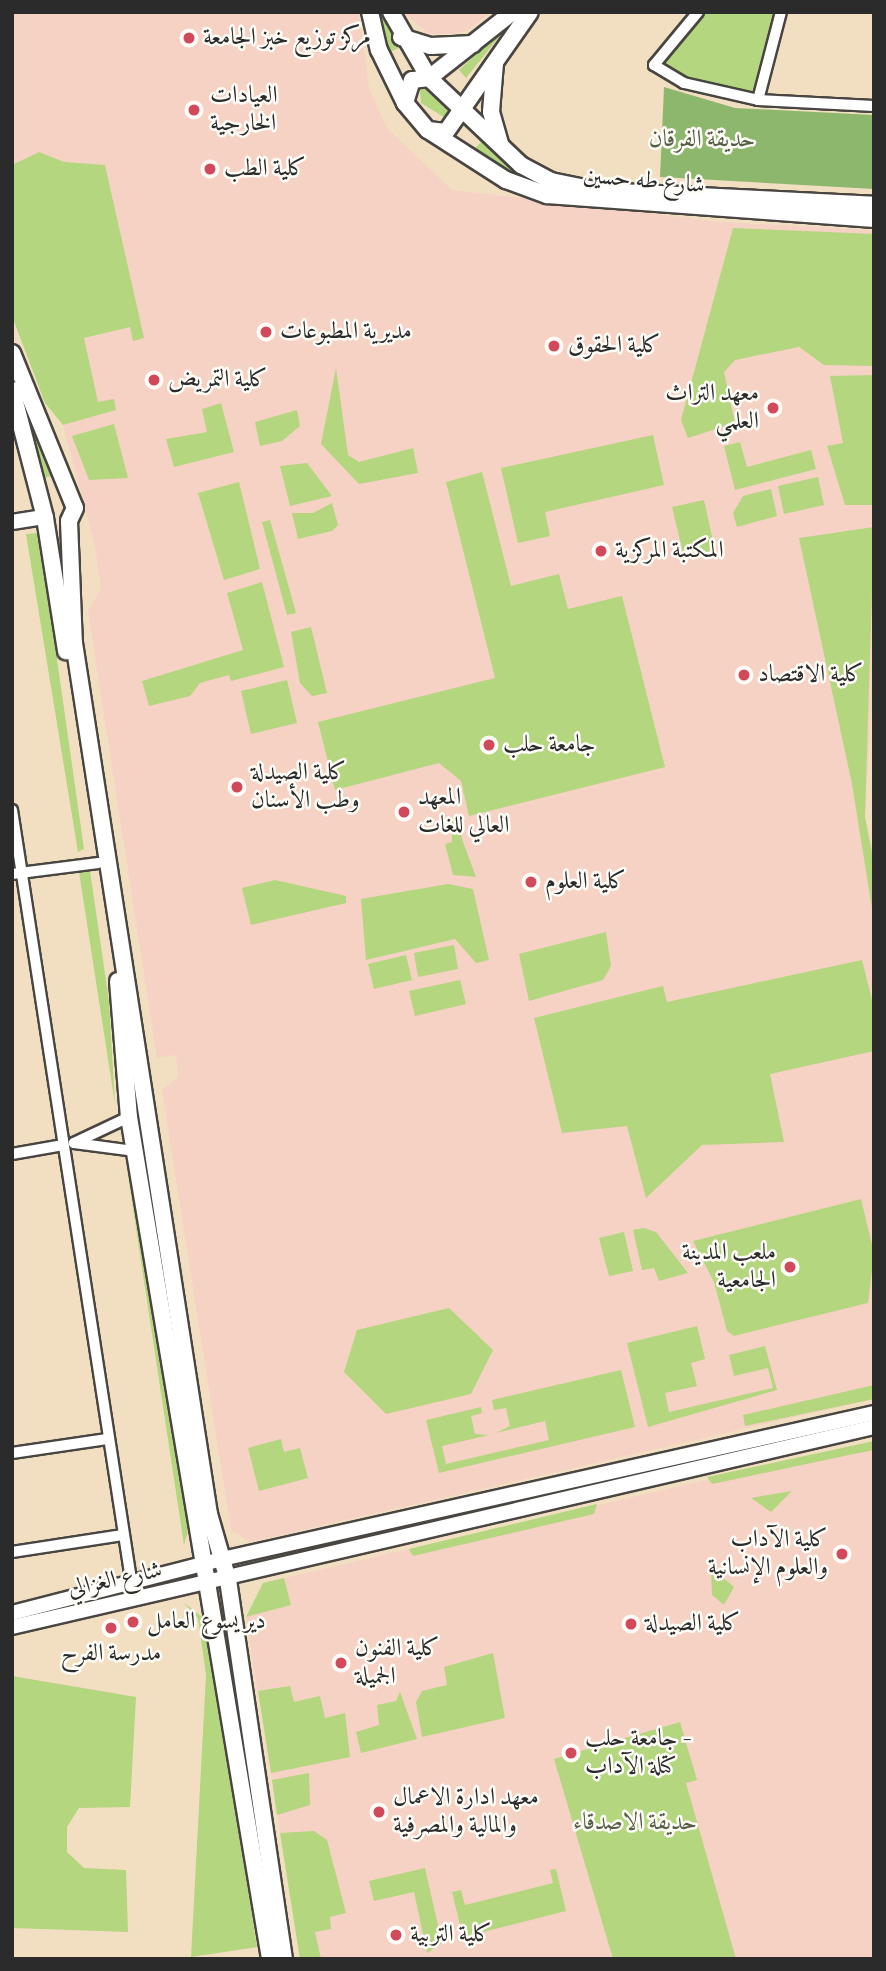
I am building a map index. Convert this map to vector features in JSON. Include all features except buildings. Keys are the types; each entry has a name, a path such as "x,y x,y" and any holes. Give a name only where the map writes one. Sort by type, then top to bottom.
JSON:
{"main road":[{"name":"شارع طه حسين","path":"370,12 379,50 405,103 428,130 506,180 547,195 874,219"},
{"path":"391,12 401,37 429,78 461,110 521,165 576,188 874,205"},
{"path":"405,103 406,86 429,78 513,12"},
{"path":"428,130 454,127 461,110 500,47 530,12"},
{"path":"401,37 431,46 478,42"},
{"path":"500,47 491,96 500,144"},
{"path":"12,353 71,498 69,521 74,643 209,1514 229,1580 284,1959"},
{"path":"12,390 44,511 97,863 118,981 135,1151 270,1959"},
{"path":"12,520 44,511 55,493 71,498"},
{"path":"44,511 57,526 69,521"},
{"name":"شارع الغزالي","path":"12,1613 132,1586 222,1559 874,1413"},
{"name":"شارع الغزالي","path":"12,1627 208,1586 874,1427"}],"street":[{"path":"698,12 654,65 711,93 758,100 874,106"},
{"path":"758,100 781,12"},
{"path":"12,810 16,874 132,1586"},
{"path":"16,874 97,863"},
{"path":"12,1154 74,1143 130,1117"},
{"path":"74,1143 135,1151"},
{"path":"12,1453 107,1439"},
{"path":"12,1552 123,1535"}],"shaded area":[{"name":"جامعة حلب","path":"12,12 359,12 369,89 387,128 452,190 723,222 874,230 874,673 865,817 874,855 874,1399 250,1542 231,1530 162,1090 178,1077 176,1055 157,1058 88,611 101,589 95,546 63,425 45,403 12,316"},
{"path":"403,12 491,12 467,31 429,34"},
{"name":"جامعة حلب - كتلة الآداب","path":"874,1441 874,1959 300,1959 246,1617 263,1583"}],"green space":[{"path":"378,12 385,12 399,48 387,53"},
{"path":"698,12 781,12 758,100 711,94 654,65"},
{"path":"507,27 466,78 459,70"},
{"path":"419,82 442,90 453,113 447,119 421,103"},
{"name":"حديقة الفرقان","path":"664,87 735,108 874,115 874,189 660,177"},
{"path":"485,139 550,189 489,159 475,148"},
{"path":"39,152 64,162 105,165 144,338 133,341 130,327 84,338 98,402 114,399 116,410 63,425 45,403 12,316 12,165"},
{"path":"733,228 874,234 874,366 824,365 799,347 735,360 724,372 735,423 688,438 681,420"},
{"path":"336,368 348,455 359,462 413,448 418,473 359,484 321,444"},
{"path":"874,375 874,505 845,505 827,446 843,443 830,376"},
{"path":"221,403 234,452 174,467 166,439 207,432 202,409"},
{"path":"24,404 56,475 44,478"},
{"path":"297,410 300,426 282,441 260,446 255,422"},
{"path":"114,424 128,478 89,480 72,436"},
{"path":"653,435 664,485 545,512 550,536 518,543 501,468"},
{"path":"740,442 747,467 811,450 816,469 735,490 724,446"},
{"path":"307,463 332,496 290,506 280,466"},
{"path":"482,472 511,586 559,574 568,609 622,596 665,767 469,816 461,781 439,763 335,790 318,722 495,678 446,482"},
{"path":"818,477 824,505 784,514 778,486"},
{"path":"239,482 260,569 224,580 198,493"},
{"path":"771,489 777,516 737,527 733,513 743,496"},
{"path":"704,500 715,550 684,557 672,507"},
{"path":"332,503 338,525 332,531 298,539 292,513 313,513"},
{"path":"270,520 296,613 287,615 262,522"},
{"path":"874,527 865,817 874,863 874,921 852,784 799,538"},
{"path":"39,533 84,849 78,852 26,534"},
{"path":"262,582 284,667 231,681 229,675 200,683 190,696 149,706 142,681 243,650 227,593"},
{"path":"311,627 327,693 312,696 300,683 291,632"},
{"path":"287,680 297,723 251,734 241,691"},
{"path":"458,820 476,877 453,875 445,844 452,842 452,821"},
{"path":"90,871 109,1001 115,1104 79,872"},
{"path":"275,880 346,896 346,903 251,925 242,888"},
{"path":"448,884 473,889 489,960 476,963 455,939 366,960 361,899"},
{"path":"606,932 611,966 603,980 529,1001 519,954"},
{"path":"454,945 458,969 418,977 414,953"},
{"path":"406,955 412,980 374,989 368,964"},
{"path":"862,960 874,1008 874,1051 770,1074 784,1142 702,1145 646,1198 627,1126 562,1133 534,1018 663,986 667,1002"},
{"path":"460,980 466,1004 415,1016 409,991"},
{"path":"126,1162 191,1520 184,1545"},
{"name":"ملعب المدينة الجامعية","path":"861,1199 874,1253 868,1303 734,1336 727,1331 714,1282 693,1241"},
{"path":"644,1228 656,1232 688,1273 659,1281 654,1268 642,1270 633,1230"},
{"path":"624,1232 633,1271 609,1276 599,1238"},
{"path":"449,1308 493,1350 471,1394 386,1414 344,1372 357,1330"},
{"path":"697,1326 705,1359 691,1363 697,1386 665,1393 669,1412 773,1388 768,1368 734,1376 729,1355 765,1346 777,1390 648,1427 627,1343"},
{"path":"621,1370 635,1427 439,1473 426,1420 481,1407 482,1413 471,1416 475,1434 489,1435 442,1446 446,1464 549,1440 545,1421 496,1433 510,1426 506,1408 494,1410 492,1400"},
{"path":"874,1385 874,1399 745,1426 743,1415"},
{"path":"281,1439 284,1452 300,1448 308,1478 259,1491 248,1448"},
{"path":"874,1441 874,1450 712,1484 707,1477"},
{"path":"792,1491 771,1512 751,1498"},
{"path":"597,1504 594,1514 413,1556 409,1549"},
{"path":"711,1567 734,1587 724,1605 712,1595"},
{"path":"284,1578 291,1605 246,1617 263,1583"},
{"path":"183,1602 205,1619 257,1947 191,1957 206,1675 198,1618"},
{"path":"493,1653 505,1718 422,1737 416,1702 422,1691 447,1685 444,1667"},
{"path":"12,1676 136,1697 130,1807 79,1808 67,1827 67,1852 84,1868 126,1870 128,1932 12,1928"},
{"path":"290,1686 294,1702 320,1696 325,1718 345,1713 350,1757 271,1773 258,1691"},
{"path":"400,1692 417,1739 361,1753 356,1732 379,1725 377,1705 396,1701"},
{"name":"حديقة الاصدقاء","path":"680,1722 697,1780 686,1783 736,1959 613,1959 554,1759"},
{"path":"309,1773 310,1805 277,1815 272,1780"},
{"path":"314,1831 327,1840 346,1913 330,1917 331,1929 315,1932 321,1959 300,1959 280,1833"},
{"path":"425,1868 442,1943 427,1953 414,1892 374,1901 369,1881"},
{"path":"556,1869 566,1911 463,1937 452,1892 461,1890 465,1905 553,1883 550,1870"}],"place":[{"name":"مركز توزيع خبز الجامعة","path":"189,38"},
{"name":"العيادات الخارجية","path":"194,110"},
{"name":"كلية الطب","path":"210,169"},
{"name":"مديرية المطبوعات","path":"266,332"},
{"name":"كلية الحقوق","path":"554,346"},
{"name":"كلية التمريض","path":"154,380"},
{"name":"معهد التراث العلمي","path":"773,408"},
{"name":"المكتبة المركزية","path":"601,551"},
{"name":"كلية الاقتصاد","path":"744,675"},
{"name":"جامعة حلب","path":"489,745"},
{"name":"كلية الصيدلة وطب الأسنان","path":"237,787"},
{"name":"المعهد العالي للغات","path":"404,812"},
{"name":"كلية العلوم","path":"531,882"},
{"name":"ملعب المدينة الجامعية","path":"790,1267"},
{"name":"كلية الآداب والعلوم الإنسانية","path":"842,1554"},
{"name":"دير يسوع العامل","path":"133,1622"},
{"name":"كلية الصيدلة","path":"631,1624"},
{"name":"مدرسة الفرح","path":"111,1628"},
{"name":"كلية الفنون الجميلة","path":"341,1663"},
{"name":"جامعة حلب - كتلة الآداب","path":"571,1753"},
{"name":"معهد ادارة الاعمال والمالية والمصرفية","path":"379,1812"},
{"name":"كلية التربية","path":"396,1935"}]}
